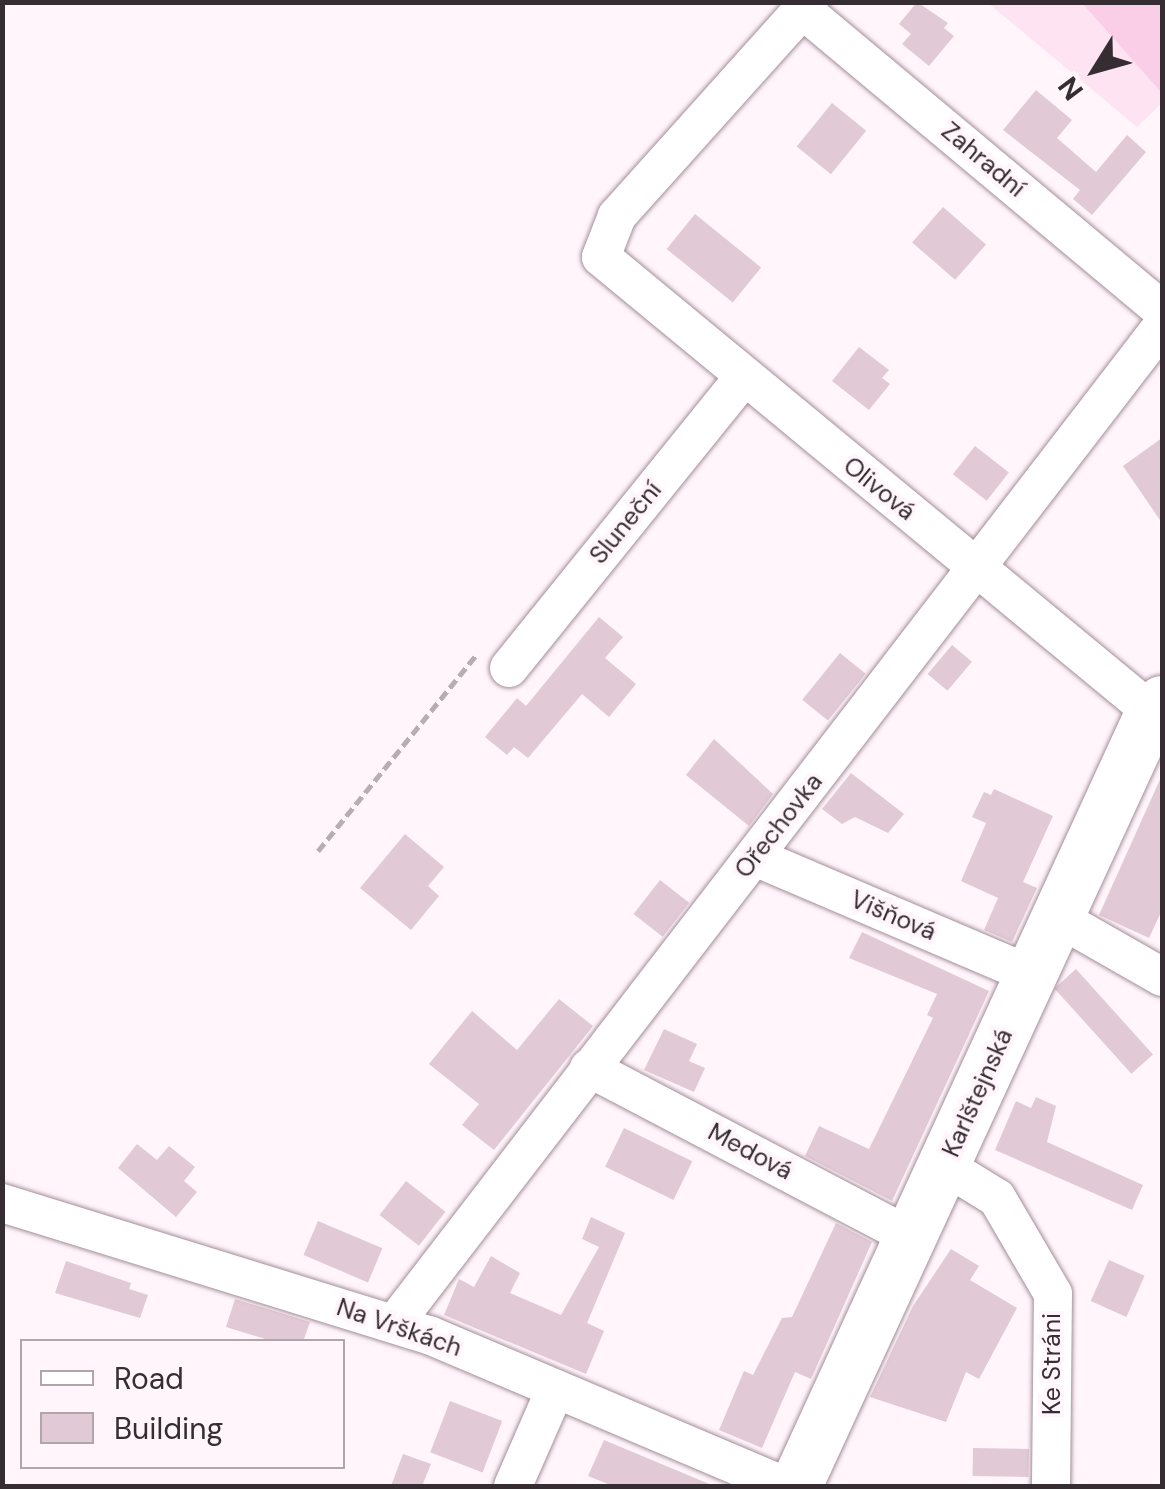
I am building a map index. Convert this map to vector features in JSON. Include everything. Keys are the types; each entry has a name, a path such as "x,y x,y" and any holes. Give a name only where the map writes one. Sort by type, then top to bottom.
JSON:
{"main road":[{"name":"Karlštejnská","path":"796,1486 1157,707"}],"street":[{"name":"Olivová","path":"806,6 618,216 602,240 607,266 979,570 1157,707"},
{"name":"Zahradní","path":"806,6 1162,310"},
{"name":"Ořechovka","path":"394,1324 979,570 1162,326"},
{"name":"Sluneční","path":"510,668 744,378"},
{"name":"Višňová","path":"754,857 1031,975"},
{"path":"1058,917 1162,977"},
{"name":"Medová","path":"589,1068 912,1237"},
{"name":"Ke Stráni","path":"945,1166 997,1198 1053,1294 1051,1486"},
{"name":"Na Vrškách","path":"2,1204 394,1324 784,1486"},
{"path":"513,1486 555,1390"}],"shaded area":[{"path":"988,3 1162,3 1162,103 1137,127"},
{"path":"1082,3 1162,3 1162,93"}],"building":[{"path":"917,2 948,23 944,28 954,36 929,66 902,44 911,34 899,24"},
{"path":"1036,90 1072,120 1057,138 1096,172 1127,135 1146,152 1092,215 1073,199 1080,190 1003,130"},
{"path":"832,103 866,131 831,174 797,147"},
{"path":"943,207 986,244 955,280 912,242"},
{"path":"695,214 761,267 733,302 667,249"},
{"path":"859,347 889,370 882,378 890,384 869,410 832,381"},
{"path":"1162,438 1162,523 1123,466"},
{"path":"975,446 1009,472 987,501 953,474"},
{"path":"599,617 623,637 605,658 636,684 609,717 582,694 528,758 514,747 507,755 485,737 517,698 526,706"},
{"path":"952,645 972,662 947,691 928,674"},
{"path":"840,653 866,674 828,720 802,700"},
{"path":"714,739 773,794 749,826 686,775"},
{"path":"851,773 904,814 888,833 855,817 842,824 822,809"},
{"path":"1162,775 1162,910 1149,938 1099,915"},
{"path":"994,789 1053,816 1023,882 1037,888 1012,942 984,930 998,898 961,881 986,823 972,817 984,792 991,795"},
{"path":"405,834 444,867 428,886 439,896 411,930 360,888"},
{"path":"660,880 689,903 663,937 634,914"},
{"path":"862,932 989,991 892,1201 805,1156 819,1126 869,1149 933,1018 927,1015 937,994 849,958"},
{"path":"1076,969 1153,1054 1131,1074 1054,988"},
{"path":"559,999 593,1026 494,1150 462,1125 479,1104 429,1064 472,1011 517,1050"},
{"path":"664,1029 697,1044 689,1061 705,1068 694,1092 644,1070"},
{"path":"1036,1097 1056,1106 1047,1142 1143,1185 1132,1210 995,1150 1016,1101 1031,1108"},
{"path":"624,1128 692,1161 673,1200 605,1167"},
{"path":"137,1144 157,1160 169,1146 195,1167 184,1181 197,1192 176,1217 118,1168"},
{"path":"406,1181 445,1212 419,1246 380,1215"},
{"path":"591,1217 625,1233 587,1323 604,1331 586,1374 444,1315 459,1279 474,1287 491,1256 520,1273 510,1293 561,1315 599,1247 582,1239"},
{"path":"318,1221 382,1248 368,1282 304,1255"},
{"path":"836,1223 872,1242 811,1379 795,1372 762,1448 719,1430 744,1371 753,1375 782,1318 792,1317"},
{"path":"951,1249 979,1266 970,1280 1017,1308 979,1379 966,1372 946,1422 870,1397 913,1306"},
{"path":"1109,1260 1145,1276 1126,1317 1091,1301"},
{"path":"66,1261 131,1283 129,1289 148,1295 140,1318 55,1293"},
{"path":"235,1299 310,1322 304,1339 265,1339 226,1327"},
{"path":"450,1401 502,1421 483,1472 430,1452"},
{"path":"604,1440 714,1486 613,1486 588,1476"},
{"path":"973,1448 1029,1449 1029,1477 973,1476"},
{"path":"403,1454 431,1464 422,1486 391,1486"}]}
